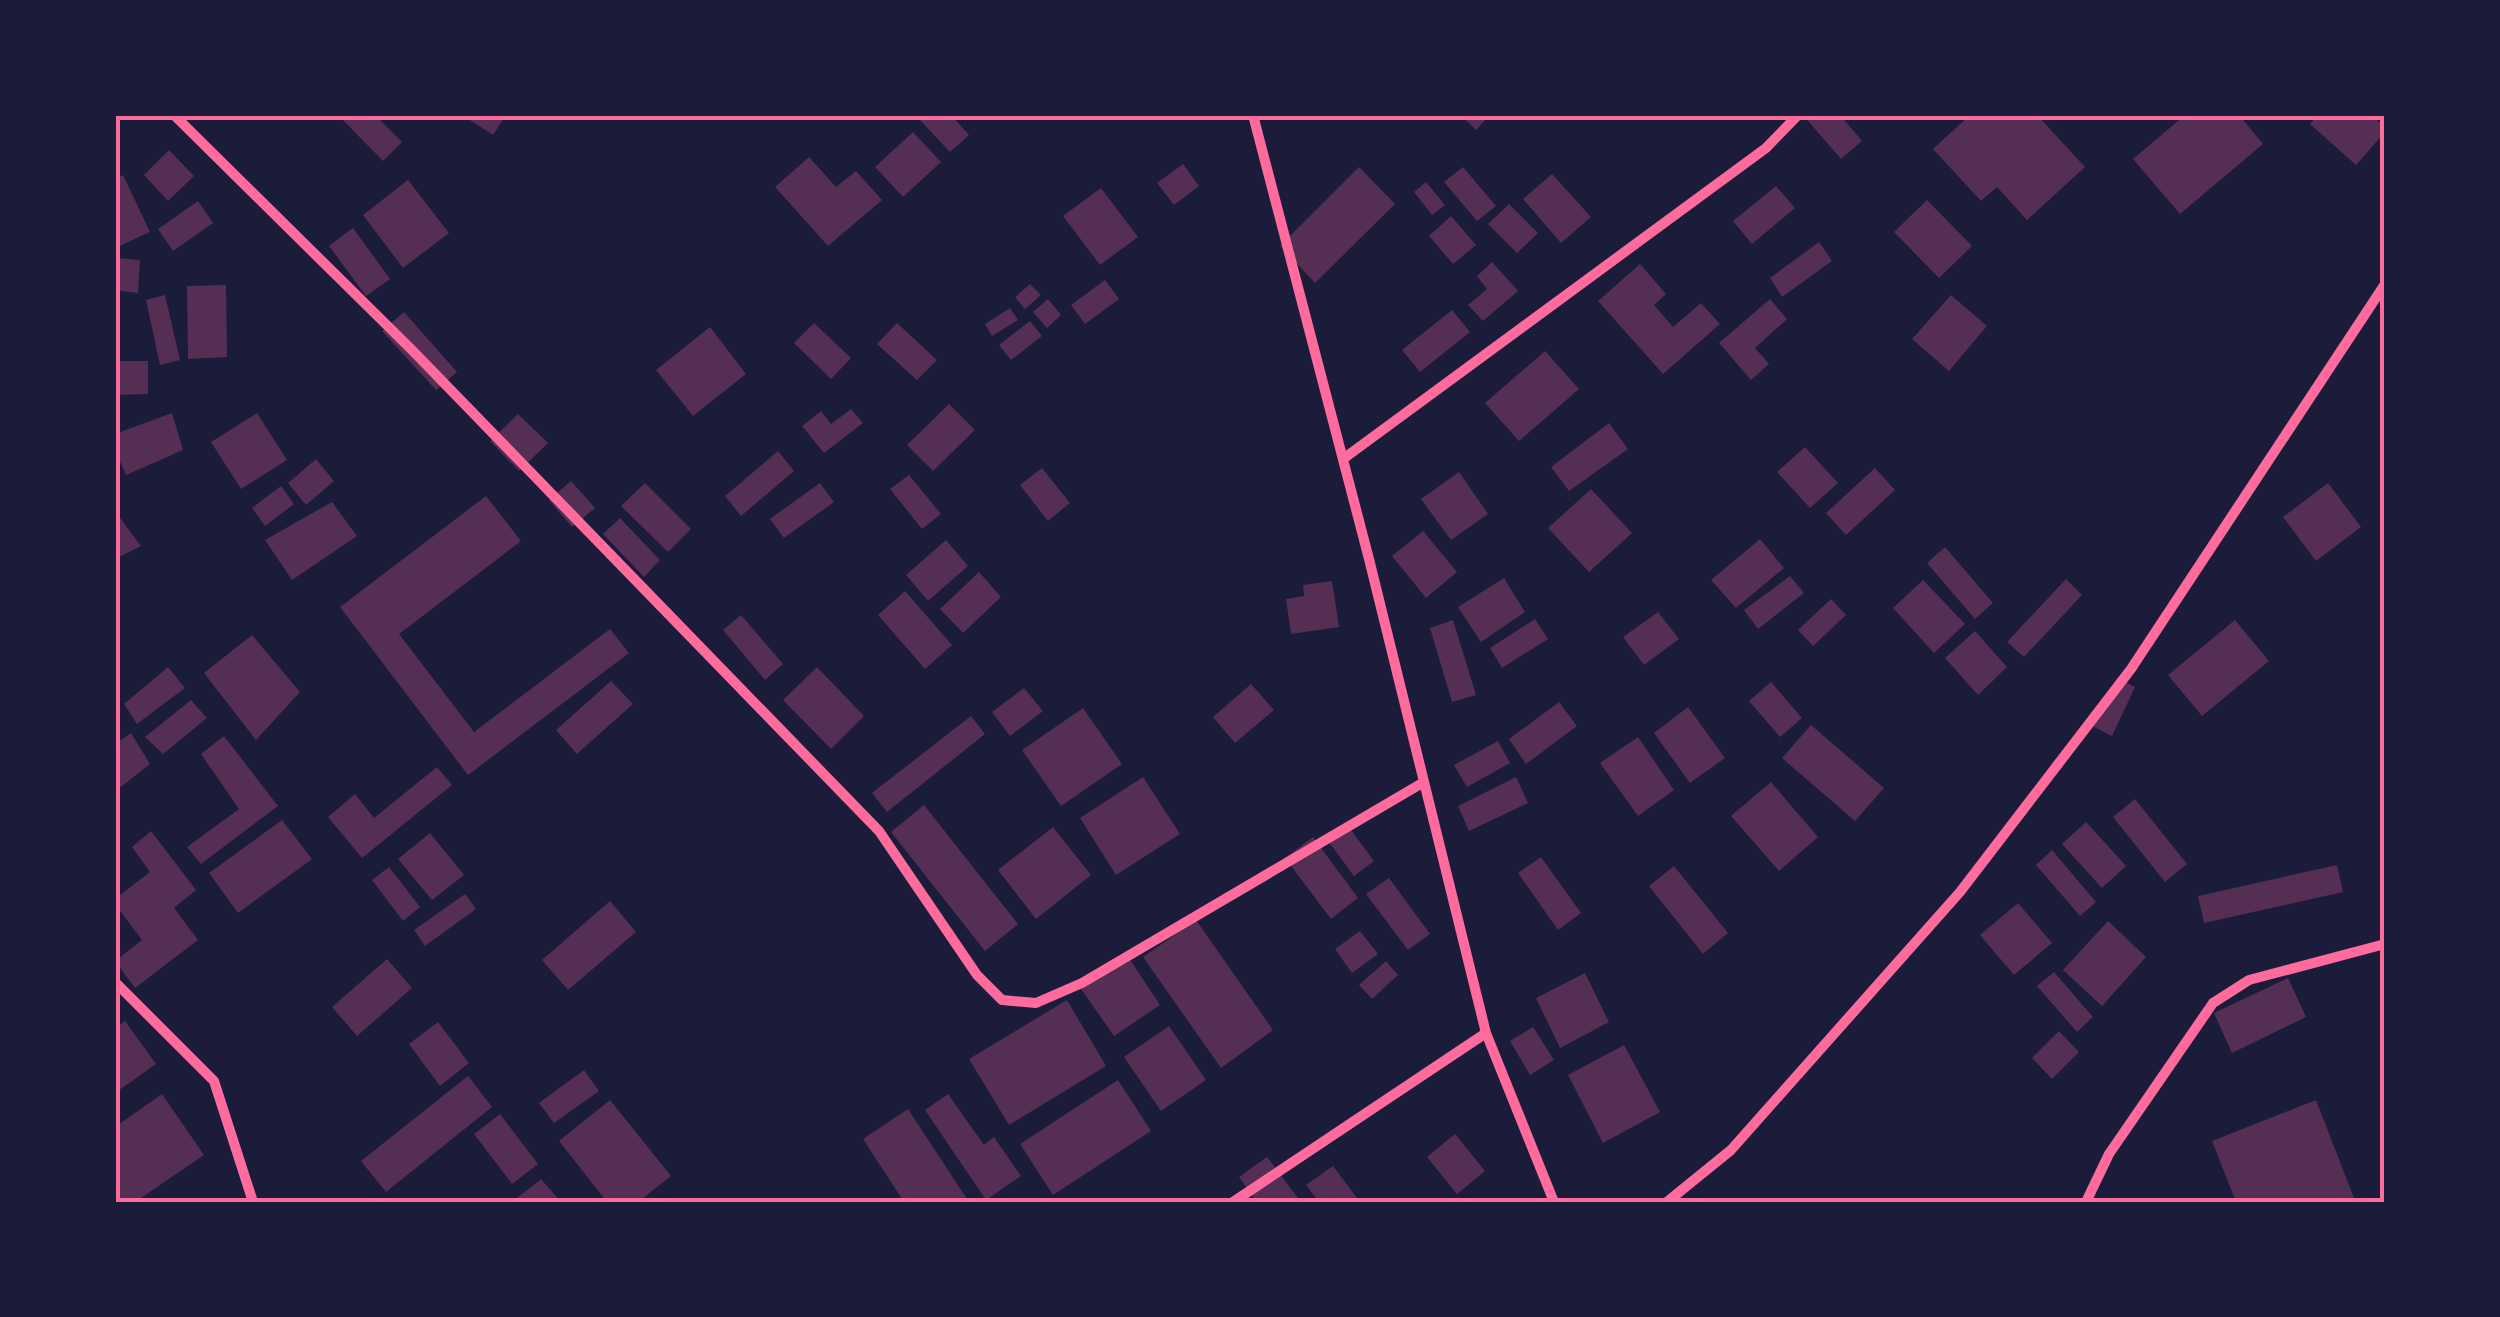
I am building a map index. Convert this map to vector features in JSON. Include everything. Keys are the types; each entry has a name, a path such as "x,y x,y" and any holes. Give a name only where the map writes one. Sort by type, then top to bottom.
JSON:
{"street":[{"path":"174,115 411,349 879,831 977,975 1002,1000 1036,1003 1082,983 1424,782"},
{"path":"1253,115 1486,1033 1554,1202"},
{"path":"1343,460 1750,160 1798,115"},
{"path":"1667,1202 1731,1150 1960,892 2131,669 2385,284"},
{"path":"2086,1202 2108,1154 2214,1003 2249,980 2385,944"},
{"path":"115,982 214,1081 253,1202"},
{"path":"1234,1202 1486,1033"}],"building":[{"path":"338,115 375,115 402,142 383,161"},
{"path":"462,115 506,115 493,135"},
{"path":"925,115 951,115 969,135 950,152 920,120"},
{"path":"1461,115 1490,115 1476,130"},
{"path":"1803,115 1840,115 1862,141 1841,159"},
{"path":"1970,115 2037,115 2085,167 2027,220 1997,187 1981,201 1933,149"},
{"path":"2185,115 2239,115 2263,144 2180,214 2133,159"},
{"path":"2318,115 2371,115 2385,127 2385,132 2356,165 2310,124"},
{"path":"913,132 941,162 903,197 875,167"},
{"path":"169,150 194,176 168,201 144,175"},
{"path":"809,157 836,187 856,171 882,200 828,246 775,187"},
{"path":"1183,164 1199,186 1174,205 1157,183"},
{"path":"1359,167 1395,204 1315,283 1280,246"},
{"path":"1463,167 1496,206 1477,221 1444,182"},
{"path":"1552,174 1591,217 1561,243 1523,199"},
{"path":"123,175 150,232 115,248 115,179"},
{"path":"408,180 449,233 403,268 363,215"},
{"path":"1426,182 1445,205 1432,215 1414,192"},
{"path":"1776,186 1795,208 1752,244 1733,221"},
{"path":"1101,188 1138,237 1100,265 1063,216"},
{"path":"1927,200 1972,246 1939,278 1894,232"},
{"path":"198,201 213,223 173,251 158,229"},
{"path":"1509,204 1538,233 1517,253 1488,224"},
{"path":"1451,216 1476,245 1453,264 1429,236"},
{"path":"353,228 390,279 366,296 329,246"},
{"path":"1819,242 1832,261 1782,297 1770,278"},
{"path":"115,258 140,260 138,293 115,290"},
{"path":"1492,262 1518,291 1483,321 1468,305 1487,289 1477,276"},
{"path":"1640,264 1666,294 1654,305 1673,327 1701,303 1720,324 1663,374 1598,301"},
{"path":"1105,280 1119,299 1085,324 1071,305"},
{"path":"1030,284 1041,295 1025,309 1015,297"},
{"path":"226,285 227,357 188,359 187,286"},
{"path":"165,295 180,360 160,365 146,300"},
{"path":"1951,295 1987,326 1949,371 1912,339"},
{"path":"1048,299 1061,315 1047,328 1033,312"},
{"path":"1770,299 1787,319 1755,348 1769,364 1751,380 1719,343"},
{"path":"1010,308 1018,320 992,336 985,324"},
{"path":"1452,310 1470,332 1420,372 1402,350"},
{"path":"404,312 457,372 436,390 382,331"},
{"path":"1030,321 1042,336 1011,360 999,345"},
{"path":"814,323 851,358 831,379 794,343"},
{"path":"897,323 937,360 917,380 877,344"},
{"path":"710,327 746,374 693,416 656,370"},
{"path":"1545,351 1579,389 1519,441 1485,403"},
{"path":"115,361 148,361 148,394 115,395"},
{"path":"949,404 975,430 933,471 907,445"},
{"path":"851,409 863,423 824,453 802,426 821,411 831,424"},
{"path":"172,413 183,450 126,475 115,450 115,434"},
{"path":"257,413 287,460 241,489 211,442"},
{"path":"518,414 548,443 519,471 490,441"},
{"path":"1609,423 1628,449 1569,491 1551,467"},
{"path":"1805,447 1838,483 1810,508 1777,472"},
{"path":"778,451 794,471 741,516 725,496"},
{"path":"316,459 334,481 306,505 288,483"},
{"path":"1042,468 1070,503 1048,521 1020,485"},
{"path":"1875,468 1895,490 1846,535 1826,513"},
{"path":"1459,472 1488,514 1451,540 1421,499"},
{"path":"909,475 941,514 922,529 890,489"},
{"path":"571,481 595,508 572,527 549,500"},
{"path":"645,483 691,529 668,552 621,506"},
{"path":"820,483 834,502 784,538 770,519"},
{"path":"2328,483 2361,527 2316,561 2283,517"},
{"path":"281,486 294,504 265,526 252,508"},
{"path":"1591,489 1632,533 1589,572 1548,528"},
{"path":"486,496 521,541 399,634 474,732 610,629 629,653 468,775 340,607"},
{"path":"332,502 357,536 292,580 265,540"},
{"path":"115,511 141,546 115,559"},
{"path":"620,518 660,560 644,577 603,534"},
{"path":"1423,531 1457,572 1426,598 1392,556"},
{"path":"1760,539 1784,568 1736,608 1711,580"},
{"path":"946,540 968,566 928,601 906,575"},
{"path":"1945,547 1993,603 1975,619 1927,563"},
{"path":"979,572 1001,597 963,633 940,609"},
{"path":"1790,576 1804,593 1758,629 1744,610"},
{"path":"1504,578 1525,612 1481,642 1458,607"},
{"path":"2066,579 2082,595 2024,657 2007,642"},
{"path":"1923,580 1965,624 1934,653 1893,608"},
{"path":"1332,581 1339,627 1291,634 1286,599 1304,596 1303,585"},
{"path":"905,591 952,645 925,669 878,615"},
{"path":"1831,599 1846,615 1813,646 1798,630"},
{"path":"1658,612 1679,639 1644,665 1623,637"},
{"path":"741,615 783,664 765,680 723,630"},
{"path":"1535,619 1548,639 1502,668 1490,648"},
{"path":"1453,620 1476,695 1452,702 1430,628"},
{"path":"2235,620 2269,661 2202,716 2168,675"},
{"path":"1975,631 2007,667 1978,695 1945,658"},
{"path":"252,635 300,692 256,740 204,673"},
{"path":"168,667 185,688 137,724 124,704"},
{"path":"817,667 864,716 831,749 783,700"},
{"path":"2117,678 2135,687 2112,736 2092,726"},
{"path":"611,681 633,704 577,754 556,730"},
{"path":"1771,682 1802,718 1780,737 1749,701"},
{"path":"1251,684 1274,710 1235,743 1213,717"},
{"path":"1024,688 1043,711 1010,736 992,712"},
{"path":"191,700 207,718 163,754 145,737"},
{"path":"1559,702 1577,726 1526,764 1509,739"},
{"path":"1688,707 1725,758 1690,783 1654,733"},
{"path":"1083,708 1122,764 1061,806 1022,750"},
{"path":"971,716 985,734 887,812 872,793"},
{"path":"1811,725 1884,788 1855,821 1782,758"},
{"path":"131,733 150,764 118,789 115,744"},
{"path":"224,736 278,806 201,864 187,847 239,809 201,754"},
{"path":"1638,737 1674,790 1638,816 1600,763"},
{"path":"1498,741 1510,763 1467,787 1454,765"},
{"path":"437,767 452,785 362,858 328,817 355,794 374,818"},
{"path":"1143,777 1180,834 1116,875 1080,818"},
{"path":"1516,777 1528,803 1469,831 1458,806"},
{"path":"1771,782 1818,837 1779,871 1731,816"},
{"path":"2135,799 2187,864 2165,882 2113,817"},
{"path":"924,805 1018,924 985,951 891,832"},
{"path":"282,820 312,859 238,913 209,873"},
{"path":"2086,822 2126,866 2102,888 2062,844"},
{"path":"1348,826 1374,861 1354,876 1328,841"},
{"path":"1053,827 1091,875 1036,919 998,870"},
{"path":"151,831 196,890 174,908 198,940 135,988 115,961 142,940 115,899 150,872 132,847"},
{"path":"430,833 464,875 432,900 398,859"},
{"path":"1313,837 1358,898 1331,919 1285,858"},
{"path":"2052,850 2096,902 2080,916 2036,865"},
{"path":"1541,857 1581,913 1558,930 1518,873"},
{"path":"2337,865 2343,892 2204,923 2198,896"},
{"path":"1674,866 1728,933 1703,954 1649,886"},
{"path":"389,867 420,907 403,921 372,880"},
{"path":"1389,878 1430,934 1408,950 1366,894"},
{"path":"465,894 476,909 425,946 414,930"},
{"path":"610,901 636,932 568,990 542,960"},
{"path":"2018,903 2052,943 2014,975 1980,935"},
{"path":"1196,920 1273,1030 1221,1068 1143,957"},
{"path":"2108,921 2146,957 2102,1006 2063,970"},
{"path":"1360,931 1378,954 1352,973 1335,949"},
{"path":"1127,955 1160,1005 1114,1036 1079,986"},
{"path":"387,959 412,988 357,1036 332,1007"},
{"path":"1386,961 1398,975 1372,999 1359,985"},
{"path":"2054,972 2093,1017 2077,1032 2037,986"},
{"path":"1585,973 1609,1022 1560,1048 1536,998"},
{"path":"2288,978 2306,1017 2232,1053 2214,1013"},
{"path":"1067,1000 1106,1066 1009,1125 969,1059"},
{"path":"125,1021 156,1064 115,1093 115,1028"},
{"path":"438,1022 469,1063 440,1086 409,1044"},
{"path":"1169,1026 1206,1080 1161,1111 1124,1057"},
{"path":"1533,1027 1554,1060 1530,1075 1510,1041"},
{"path":"2059,1031 2079,1052 2052,1079 2032,1058"},
{"path":"1624,1045 1660,1112 1603,1143 1568,1075"},
{"path":"584,1070 599,1091 554,1123 539,1103"},
{"path":"468,1076 492,1107 386,1192 361,1161"},
{"path":"1118,1080 1151,1131 1053,1195 1020,1144"},
{"path":"162,1094 204,1155 135,1202 115,1202 115,1127"},
{"path":"948,1094 984,1145 994,1137 1021,1176 986,1200 925,1110"},
{"path":"610,1100 671,1176 638,1202 607,1202 559,1141"},
{"path":"2316,1100 2354,1198 2343,1202 2236,1202 2212,1141"},
{"path":"908,1109 969,1202 904,1202 863,1139"},
{"path":"500,1114 538,1164 512,1184 474,1134"},
{"path":"1455,1134 1485,1171 1457,1194 1427,1157"},
{"path":"1267,1157 1301,1202 1257,1202 1239,1177"},
{"path":"1333,1166 1360,1202 1319,1202 1306,1185"},
{"path":"541,1179 561,1202 520,1202 517,1198"}]}
